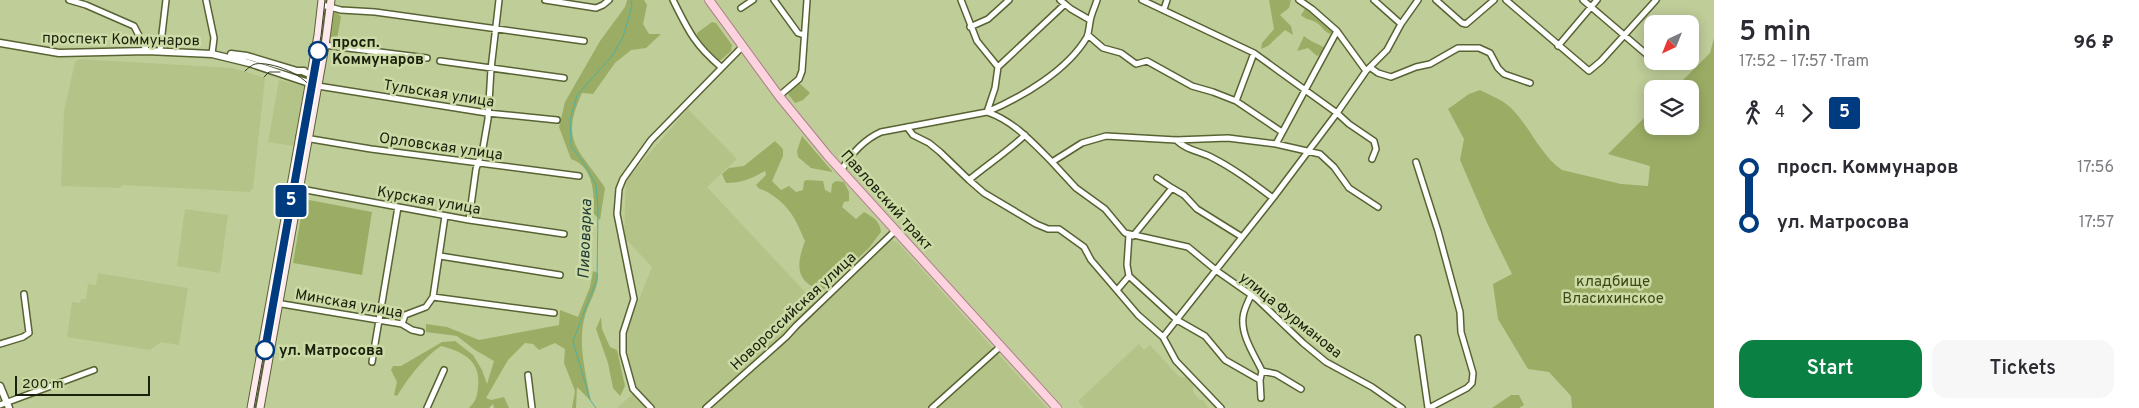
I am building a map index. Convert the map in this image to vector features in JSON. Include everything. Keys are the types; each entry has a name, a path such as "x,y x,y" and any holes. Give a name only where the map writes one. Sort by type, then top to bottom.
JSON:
{"main road":[{"name":"Павловский тракт","path":"709,0 779,96 841,171 1056,408"},
{"path":"251,408 322,3"},
{"path":"260,408 309,139 325,46 330,3"}],"street":[{"path":"69,0 86,5 134,26 147,50"},
{"path":"160,51 166,0"},
{"path":"206,0 214,38 212,54"},
{"path":"469,220 488,113 499,0"},
{"path":"545,0 596,8 608,0"},
{"path":"673,0 690,36 720,67"},
{"path":"741,8 753,0"},
{"path":"774,0 798,33 804,35"},
{"path":"779,96 798,79 802,71 807,0"},
{"path":"961,0 977,41 998,67"},
{"path":"970,27 988,19 1009,0"},
{"path":"841,171 851,154 871,136 907,127 987,112 1011,102 1038,85 1072,55 1088,35 1090,20 1097,0"},
{"path":"1142,0 1254,53 1337,113 1349,124 1374,140 1376,149 1372,159"},
{"path":"1164,9 1167,0"},
{"path":"1299,0 1337,31 1369,69 1384,76 1391,77 1416,67 1430,64 1458,48 1479,48 1490,53 1498,68 1504,74 1530,83"},
{"path":"1374,0 1401,24"},
{"name":"улица Фурманова","path":"1163,337 1273,198 1369,69 1387,50 1401,24 1418,0"},
{"path":"1436,0 1462,23 1466,24 1494,0"},
{"path":"1506,0 1589,71 1601,61 1656,0"},
{"path":"1583,0 1644,52"},
{"path":"1558,46 1597,0"},
{"path":"987,112 995,88 998,67 1062,2 1090,20"},
{"path":"322,3 330,3 341,10 375,12 584,41"},
{"path":"1276,144 1337,31"},
{"path":"1088,35 1103,48 1121,53 1136,64 1147,61 1192,86 1236,101 1282,132"},
{"name":"проспект Коммунаров","path":"0,43 59,53 147,50 243,56 311,74"},
{"path":"316,44 427,58"},
{"path":"651,408 633,389 623,353 623,333 634,300 622,244 616,200 623,179 652,140 692,100 720,67 743,46"},
{"path":"1236,101 1254,53"},
{"name":"проспект Коммунаров","path":"212,54 249,62 318,86"},
{"path":"440,60 564,78"},
{"path":"302,72 308,69 313,62"},
{"path":"311,74 316,78 318,86"},
{"name":"Тульская улица","path":"318,86 488,113 557,120"},
{"path":"987,112 1000,116 1025,135 1076,188 1105,209 1122,230 1131,236 1188,247 1216,271"},
{"path":"907,127 913,135 929,143 940,152 984,193 1036,224 1048,229 1059,229 1084,247 1091,260 1118,289 1138,315 1163,337 1176,361 1221,408"},
{"path":"969,180 988,164 1006,153 1025,135"},
{"path":"1052,162 1082,143 1094,138 1119,135 1176,140 1228,138 1276,144 1308,152 1317,152 1327,160 1349,188 1378,207"},
{"name":"Орловская улица","path":"299,137 579,176"},
{"path":"1176,140 1186,148 1210,157 1245,177 1273,198"},
{"path":"1416,162 1455,290 1460,312 1461,332 1473,373 1472,383 1467,388 1428,408 1418,338"},
{"path":"1157,178 1184,195 1197,209 1242,238"},
{"name":"Курская улица","path":"290,187 445,216 564,234"},
{"path":"1172,188 1131,236 1127,265 1129,276 1177,320 1205,336 1225,360 1260,380"},
{"path":"372,362 398,207"},
{"path":"402,324 405,315 426,307 433,297 445,216"},
{"name":"Новороссийская улица","path":"706,408 786,338 796,326 896,230"},
{"path":"440,256 560,275"},
{"name":"улица Фурманова","path":"1216,271 1266,305 1303,343 1326,362 1372,387 1402,408"},
{"path":"1118,289 1129,276"},
{"path":"0,344 24,338 29,333 24,294"},
{"path":"1252,295 1242,318 1246,339 1262,371 1260,380 1261,398"},
{"path":"433,297 554,313"},
{"name":"Минская улица","path":"270,302 402,324 412,330 421,332"},
{"path":"932,408 1001,346"},
{"path":"0,386 5,405 94,370"},
{"path":"427,408 444,370"},
{"path":"1262,371 1276,374 1301,389"},
{"path":"257,374 266,376"},
{"path":"528,375 532,408"}],"shaded area":[{"path":"78,59 233,68 265,78 253,189 249,192 123,185 120,188 61,186 64,111 75,62"},
{"path":"279,80 304,86 294,146 268,142"},
{"path":"688,109 737,159 707,187 819,307 886,243 891,240 897,242 1047,408 617,408 638,389 629,371 626,354 626,332 652,267 624,237 626,180"},
{"path":"185,209 228,215 220,273 177,266"},
{"path":"98,273 188,288 179,345 161,342 150,350 67,337 72,302 80,303 81,299 86,299 88,284 96,285"},
{"path":"1139,344 1144,350 1150,345 1179,377 1188,377 1193,383 1193,392 1200,400 1203,400 1208,408 1084,408 1078,401"}],"green space":[{"path":"627,0 644,0 647,5 643,24 649,34 661,34 646,48 631,50 615,63 593,94 582,93 572,123 576,145 605,188 600,220 594,214 593,189 588,174 579,163 571,159 559,127 565,102 600,41 625,7"},
{"path":"1269,0 1291,0 1289,8 1280,15 1291,26 1293,35 1285,30 1268,46 1261,49 1262,43 1274,29"},
{"path":"1305,9 1331,27 1333,31 1330,34 1317,23 1303,17 1301,15"},
{"path":"332,12 338,13 341,17 337,39 330,43"},
{"path":"712,22 716,23 732,45 731,51 721,60 718,60 697,38 697,33"},
{"path":"1304,36 1328,50 1317,56 1308,48 1297,51"},
{"name":"кладбище Власихинское","path":"1714,38 1714,408 1572,408 1571,396 1549,372 1528,369 1498,319 1493,284 1512,274 1488,225 1460,160 1464,139 1448,109 1469,94 1480,90 1510,107 1547,156 1562,170 1621,184 1648,186 1650,166 1608,154 1644,118 1644,135 1699,135 1699,80 1683,80 1693,70 1699,70 1699,64 1710,53"},
{"path":"798,82 810,93 803,100 795,103 788,94"},
{"path":"802,136 832,172 811,168 798,157 797,151"},
{"path":"775,141 783,149 783,156 772,181 781,190 789,186 796,192 803,190 804,181 807,180 823,181 825,190 831,193 832,184 836,181 844,182 849,192 849,201 844,202 842,207 856,219 864,212 876,220 880,228 881,232 869,248 822,291 807,282 800,272 800,258 805,241 799,226 782,203 756,185 766,175 765,171 746,180 732,183 726,183 722,174 729,168 744,166"},
{"path":"304,199 372,212 362,275 293,263"},
{"path":"593,271 598,273 598,279 582,330 583,361 591,401 577,387 576,408 572,408 575,391 564,363 565,349 555,343 539,350 533,344 525,343 508,360 486,398 491,400 504,397 509,408 494,408 493,404 489,408 469,408 475,401 477,394 477,370 474,364 464,355 441,346 416,369 397,396 394,395 397,382 391,370 393,366 401,366 442,342 455,341 473,355 482,370 487,384 494,361 475,350 457,336 426,332 426,324 447,327 479,340 559,325 560,310 578,317 590,287"},
{"path":"601,317 602,329 610,347 617,350 625,386 620,396 613,388 608,363 596,329"},
{"path":"1511,395 1519,395 1524,405 1519,408 1492,408"}],"waterway":[{"name":"Пивоварка","path":"596,408 590,400 573,341 597,279 598,209 596,185 585,165 571,146 570,120 577,95 612,56 623,37 632,6 631,0"}],"tram line":[{"path":"254,408 321,36 325,0"},
{"name":"5","path":"265,350 318,51"},
{"path":"245,71 255,64 279,67 304,80 313,92"},
{"path":"264,77 269,72 280,72"}],"place":[{"name":"просп. Коммунаров","path":"318,51"},
{"name":"ул. Матросова","path":"265,350"}]}
